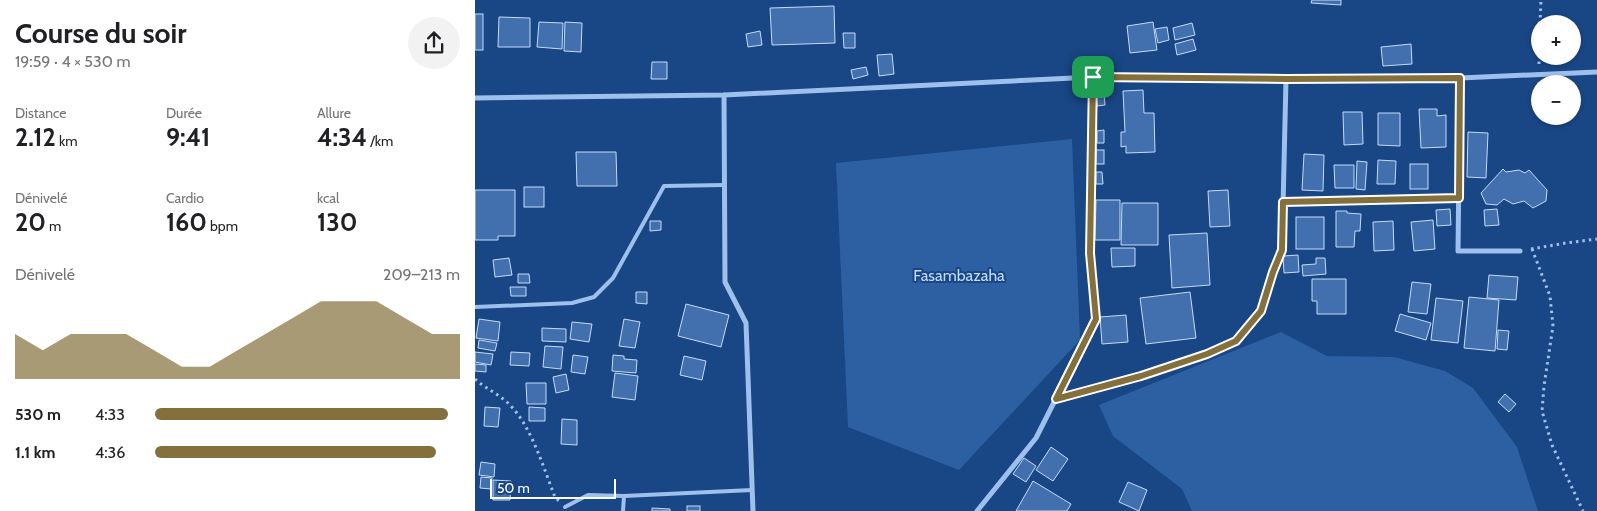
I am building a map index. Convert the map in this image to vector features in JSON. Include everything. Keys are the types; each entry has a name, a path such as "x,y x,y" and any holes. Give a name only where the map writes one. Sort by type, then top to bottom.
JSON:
{"street":[{"path":"475,98 724,95 1093,77 1460,78 1597,72"},
{"path":"977,511 1036,438 1096,319 1090,253 1093,77"},
{"path":"1460,78 1458,251 1519,251"},
{"path":"1282,250 1286,79"},
{"path":"724,95 725,282 746,323 753,511"},
{"path":"1283,202 1459,198"}],"lane":[{"path":"475,307 572,303 594,297 613,278 664,186 724,185"},
{"path":"565,507 588,495 624,496 752,490"},
{"path":"623,511 624,496"}],"path":[{"path":"1540,15 1541,0"},
{"path":"1538,65 1538,74"},
{"path":"1519,251 1597,239"},
{"path":"1532,249 1550,296 1553,326 1542,412 1552,445 1583,511"},
{"path":"1056,399 1141,376 1207,354 1236,341 1261,311 1282,250"},
{"path":"475,379 509,403 520,417 535,446 555,497 565,507"}],"green space":[{"name":"Fasambazaha","path":"1072,139 1080,340 959,470 848,427 836,163"},
{"path":"1281,332 1327,356 1394,357 1445,371 1473,388 1517,447 1538,511 1192,511 1182,489 1113,436 1099,405"}],"building":[{"path":"1312,0 1341,0 1341,5 1311,3"},
{"path":"834,6 835,43 772,45 770,8"},
{"path":"475,14 483,14 483,50 475,50"},
{"path":"499,17 530,18 530,47 498,47"},
{"path":"539,22 563,23 562,49 537,47"},
{"path":"565,22 582,23 581,52 564,51"},
{"path":"1153,22 1157,50 1130,53 1127,26"},
{"path":"1192,23 1195,35 1175,40 1173,28"},
{"path":"1167,27 1169,40 1158,43 1155,29"},
{"path":"760,31 762,45 748,47 746,34"},
{"path":"843,33 855,33 855,48 844,48"},
{"path":"1193,39 1196,50 1177,55 1175,44"},
{"path":"1411,44 1412,64 1383,66 1381,47"},
{"path":"892,54 894,74 879,76 877,55"},
{"path":"652,62 667,62 667,79 651,79"},
{"path":"866,67 868,75 853,79 851,70"},
{"path":"1143,90 1144,113 1154,113 1155,152 1126,153 1126,146 1121,147 1121,132 1125,132 1123,91"},
{"path":"1096,92 1104,92 1105,105 1097,106"},
{"path":"1419,109 1437,109 1437,116 1446,115 1446,147 1421,148"},
{"path":"1343,112 1362,112 1363,144 1344,145"},
{"path":"1378,113 1400,113 1400,146 1378,145"},
{"path":"1104,130 1104,143 1097,143 1097,131"},
{"path":"1468,132 1488,133 1486,178 1467,177"},
{"path":"1096,150 1104,150 1104,164 1096,164"},
{"path":"576,152 616,152 617,186 577,186"},
{"path":"1304,154 1324,155 1323,191 1302,190"},
{"path":"1378,160 1396,161 1395,184 1377,184"},
{"path":"1357,161 1367,162 1365,190 1356,189"},
{"path":"1410,164 1428,164 1428,189 1410,189"},
{"path":"1334,165 1354,165 1354,188 1335,188"},
{"path":"1503,169 1506,172 1519,170 1525,173 1529,170 1547,190 1546,201 1533,208 1524,201 1513,204 1504,199 1497,205 1486,204 1481,193"},
{"path":"1096,172 1102,172 1103,184 1096,184"},
{"path":"524,187 544,187 544,207 524,207"},
{"path":"475,190 515,190 515,236 498,236 498,240 475,240"},
{"path":"1228,190 1230,226 1210,227 1208,191"},
{"path":"1096,200 1120,200 1120,240 1095,240"},
{"path":"1122,203 1158,203 1158,245 1121,245"},
{"path":"1450,209 1451,225 1437,226 1436,210"},
{"path":"1497,209 1499,225 1485,226 1484,210"},
{"path":"1336,211 1361,214 1360,231 1355,231 1354,247 1336,247"},
{"path":"1296,217 1324,217 1324,249 1296,249"},
{"path":"1433,220 1435,249 1414,251 1411,222"},
{"path":"650,221 661,221 661,230 650,231"},
{"path":"1393,221 1394,250 1374,251 1373,222"},
{"path":"1207,233 1210,285 1172,288 1169,235"},
{"path":"1111,248 1135,248 1135,266 1112,267"},
{"path":"1298,255 1299,272 1284,273 1283,256"},
{"path":"509,258 512,275 495,277 493,260"},
{"path":"1316,258 1325,258 1326,274 1303,276 1302,265 1316,264"},
{"path":"518,274 529,274 530,283 518,283"},
{"path":"1489,275 1518,277 1516,300 1487,298"},
{"path":"1312,279 1346,279 1346,314 1317,314 1317,301 1312,301"},
{"path":"1412,282 1431,284 1427,314 1408,312"},
{"path":"510,287 526,287 526,296 511,296"},
{"path":"636,292 647,292 647,304 636,303"},
{"path":"1190,292 1196,338 1146,344 1140,298"},
{"path":"1469,297 1499,300 1495,351 1464,348"},
{"path":"1436,298 1463,301 1458,343 1431,340"},
{"path":"686,304 729,315 721,347 678,336"},
{"path":"1400,314 1431,323 1426,340 1395,331"},
{"path":"1126,315 1128,342 1102,344 1100,317"},
{"path":"479,319 500,322 498,341 476,338"},
{"path":"624,319 640,322 635,348 619,346"},
{"path":"572,322 592,324 589,342 570,339"},
{"path":"542,328 566,329 566,342 542,341"},
{"path":"1498,330 1509,331 1507,350 1497,349"},
{"path":"479,340 497,343 495,351 478,348"},
{"path":"545,346 563,347 561,369 543,367"},
{"path":"475,352 493,354 491,365 475,362"},
{"path":"511,352 530,353 529,366 510,365"},
{"path":"573,355 588,357 585,374 571,372"},
{"path":"613,355 624,356 624,359 637,360 636,373 612,371"},
{"path":"684,356 706,361 702,380 680,375"},
{"path":"475,364 486,365 486,372 475,371"},
{"path":"615,373 638,376 635,400 612,397"},
{"path":"566,374 569,390 556,393 553,377"},
{"path":"526,383 546,383 546,404 527,404"},
{"path":"1505,394 1516,404 1509,412 1498,402"},
{"path":"485,407 500,408 498,427 484,426"},
{"path":"529,407 545,408 545,421 529,421"},
{"path":"562,419 577,420 577,445 561,444"},
{"path":"1051,447 1068,459 1053,481 1036,470"},
{"path":"1024,458 1036,466 1026,482 1013,474"},
{"path":"481,462 495,464 494,477 479,475"},
{"path":"481,477 492,478 491,489 480,488"},
{"path":"493,480 511,481 510,500 493,500"},
{"path":"1033,481 1071,504 1067,511 1016,511"},
{"path":"1128,482 1147,490 1139,511 1119,502"},
{"path":"687,506 700,506 700,511 687,511"},
{"path":"652,508 670,509 670,511 652,511"}],"route":[{"path":"1093,77 1460,78 1459,198 1283,202 1282,250 1261,311 1236,341 1207,354 1141,376 1056,399 1096,319 1090,253 1093,77"}]}
